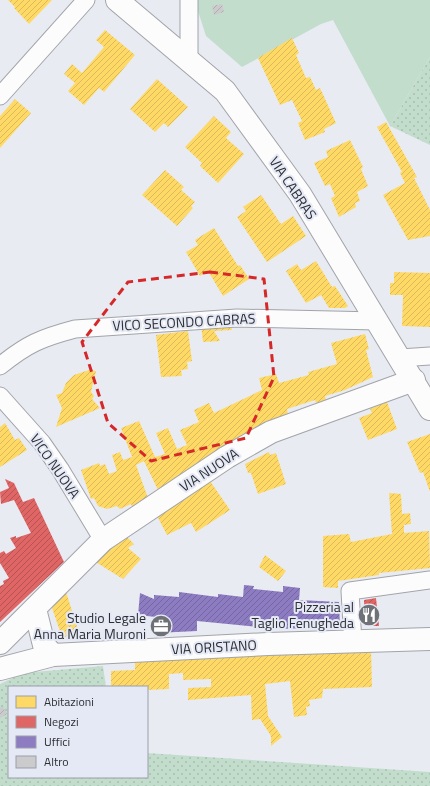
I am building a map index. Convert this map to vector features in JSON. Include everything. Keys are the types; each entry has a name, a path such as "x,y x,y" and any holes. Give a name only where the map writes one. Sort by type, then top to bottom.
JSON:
{"street":[{"path":"0,96 86,0"},
{"name":"VIA CABRAS","path":"117,0 225,91 300,194 414,380 430,409"},
{"path":"189,0 189,61"},
{"name":"VICO SECONDO CABRAS","path":"0,366 24,347 49,336 75,329 237,318 377,321"},
{"path":"400,358 430,356"},
{"name":"VIA NUOVA","path":"0,643 103,540 227,457 271,432 414,380"},
{"name":"VICO NUOVA","path":"0,396 42,442 103,540"},
{"path":"353,643 350,591 430,580"},
{"path":"34,609 44,644 53,655"},
{"name":"VIA ORISTANO","path":"0,669 53,655 268,644 353,643 430,639"}],"highlighted area":[{"path":"210,272 264,279 274,377 246,438 151,461 108,423 82,342 128,282"}],"green space":[{"path":"197,0 430,0 430,57 390,126 333,20 321,24 242,67 206,36 197,8"},
{"path":"430,57 430,145 390,126"},
{"path":"103,666 106,686 8,686 8,778 148,778 148,753 430,772 430,786 0,786 0,684 23,673"}],"building: Abitazioni":[{"path":"8,0 52,0 29,24"},
{"path":"105,30 135,55 104,92 99,88 84,105 68,91 75,83 64,74 72,64 82,73 104,47 96,40"},
{"path":"292,38 299,53 296,55 306,78 310,77 316,90 320,88 336,123 324,129 325,132 305,140 298,123 302,121 292,100 280,105 258,58"},
{"path":"157,79 188,107 168,127 164,123 155,132 130,109"},
{"path":"15,99 31,113 0,148 0,116"},
{"path":"214,116 231,132 226,138 244,154 218,183 200,166 202,163 185,147"},
{"path":"386,122 417,177 414,178 430,210 430,236 408,240 383,195 405,183 400,173 402,172 377,127"},
{"path":"350,140 363,167 361,169 368,186 357,192 360,201 355,203 356,207 339,217 331,198 335,196 330,184 325,186 314,163 328,157 326,151"},
{"path":"165,170 184,187 181,190 195,202 191,206 193,208 177,226 142,195"},
{"path":"261,195 281,224 293,216 306,236 267,262 237,217 246,211 243,207"},
{"path":"214,228 238,266 240,265 249,279 223,296 208,271 200,276 186,252 198,245 195,240"},
{"path":"316,261 332,287 335,286 348,306 345,308 329,308 321,295 306,303 286,271 297,264 301,270"},
{"path":"394,272 430,273 430,327 402,326 403,295 390,295 390,283 394,283"},
{"path":"230,321 232,330 214,331 220,341 203,342 201,324"},
{"path":"188,331 192,361 187,362 188,369 181,370 182,376 161,377 156,335"},
{"path":"365,334 369,349 366,350 373,377 345,390 325,396 326,400 316,403 315,400 287,409 288,415 247,433 158,490 144,461 136,465 148,498 133,509 131,504 120,509 117,506 107,509 98,506 94,498 91,499 81,470 99,463 100,466 105,464 109,474 117,471 112,455 120,452 123,460 132,457 121,428 139,421 155,457 165,454 156,433 168,428 177,449 187,445 180,430 199,422 194,410 209,403 214,413 262,390 259,378 276,374 279,383 309,375 308,372 337,364 331,343"},
{"path":"89,370 96,371 91,392 94,396 92,399 100,408 56,427 62,408 56,395 62,393 66,383 74,375"},
{"path":"387,402 397,429 368,440 359,418 372,413 370,409"},
{"path":"5,423 15,440 19,438 27,450 0,467 0,427"},
{"path":"430,434 430,492 423,472 420,473 407,442"},
{"path":"269,452 270,455 276,453 286,484 258,494 251,473 248,473 245,464"},
{"path":"210,481 230,510 196,532 191,523 167,535 155,512"},
{"path":"389,493 401,494 402,514 410,513 411,524 404,525 404,533 429,531 430,568 379,573 379,575 338,581 338,588 323,587 323,536 349,534 351,542 392,534"},
{"path":"124,534 134,544 128,548 141,559 123,579 94,561"},
{"path":"265,555 286,571 278,581 259,567"},
{"path":"66,592 80,636 62,637 52,608"},
{"path":"371,650 372,687 323,689 322,698 309,700 310,706 306,707 307,715 294,717 290,681 265,684 268,716 282,737 271,746 271,736 260,719 252,720 251,695 188,700 188,688 211,687 211,679 183,680 183,673 169,674 169,689 148,690 148,686 111,686 111,671 135,670 135,662"}],"building: Negozi":[{"path":"5,479 14,483 23,502 34,498 64,562 0,622 0,586 4,584 3,581 9,578 0,563 0,553 4,551 6,554 16,548 10,538 16,536 16,538 31,533 14,500 1,504 0,492 9,488"},
{"path":"376,598 379,626 365,626 364,600"}],"building: Uffici":[{"path":"244,585 254,586 253,589 283,592 283,586 300,588 299,600 339,602 340,627 279,629 197,621 197,631 156,633 156,617 138,615 140,593 154,599 154,595 179,597 179,592 218,597 218,594 243,597"}],"building: Altro":[{"path":"222,4 224,12 214,15 212,6"},
{"path":"3,707 7,714 0,718 0,708"}],"place":[{"name":"Pizzeria al Taglio Fenugheda","path":"369,615"},
{"name":"Studio Legale Anna Maria Muroni","path":"161,626"}]}
